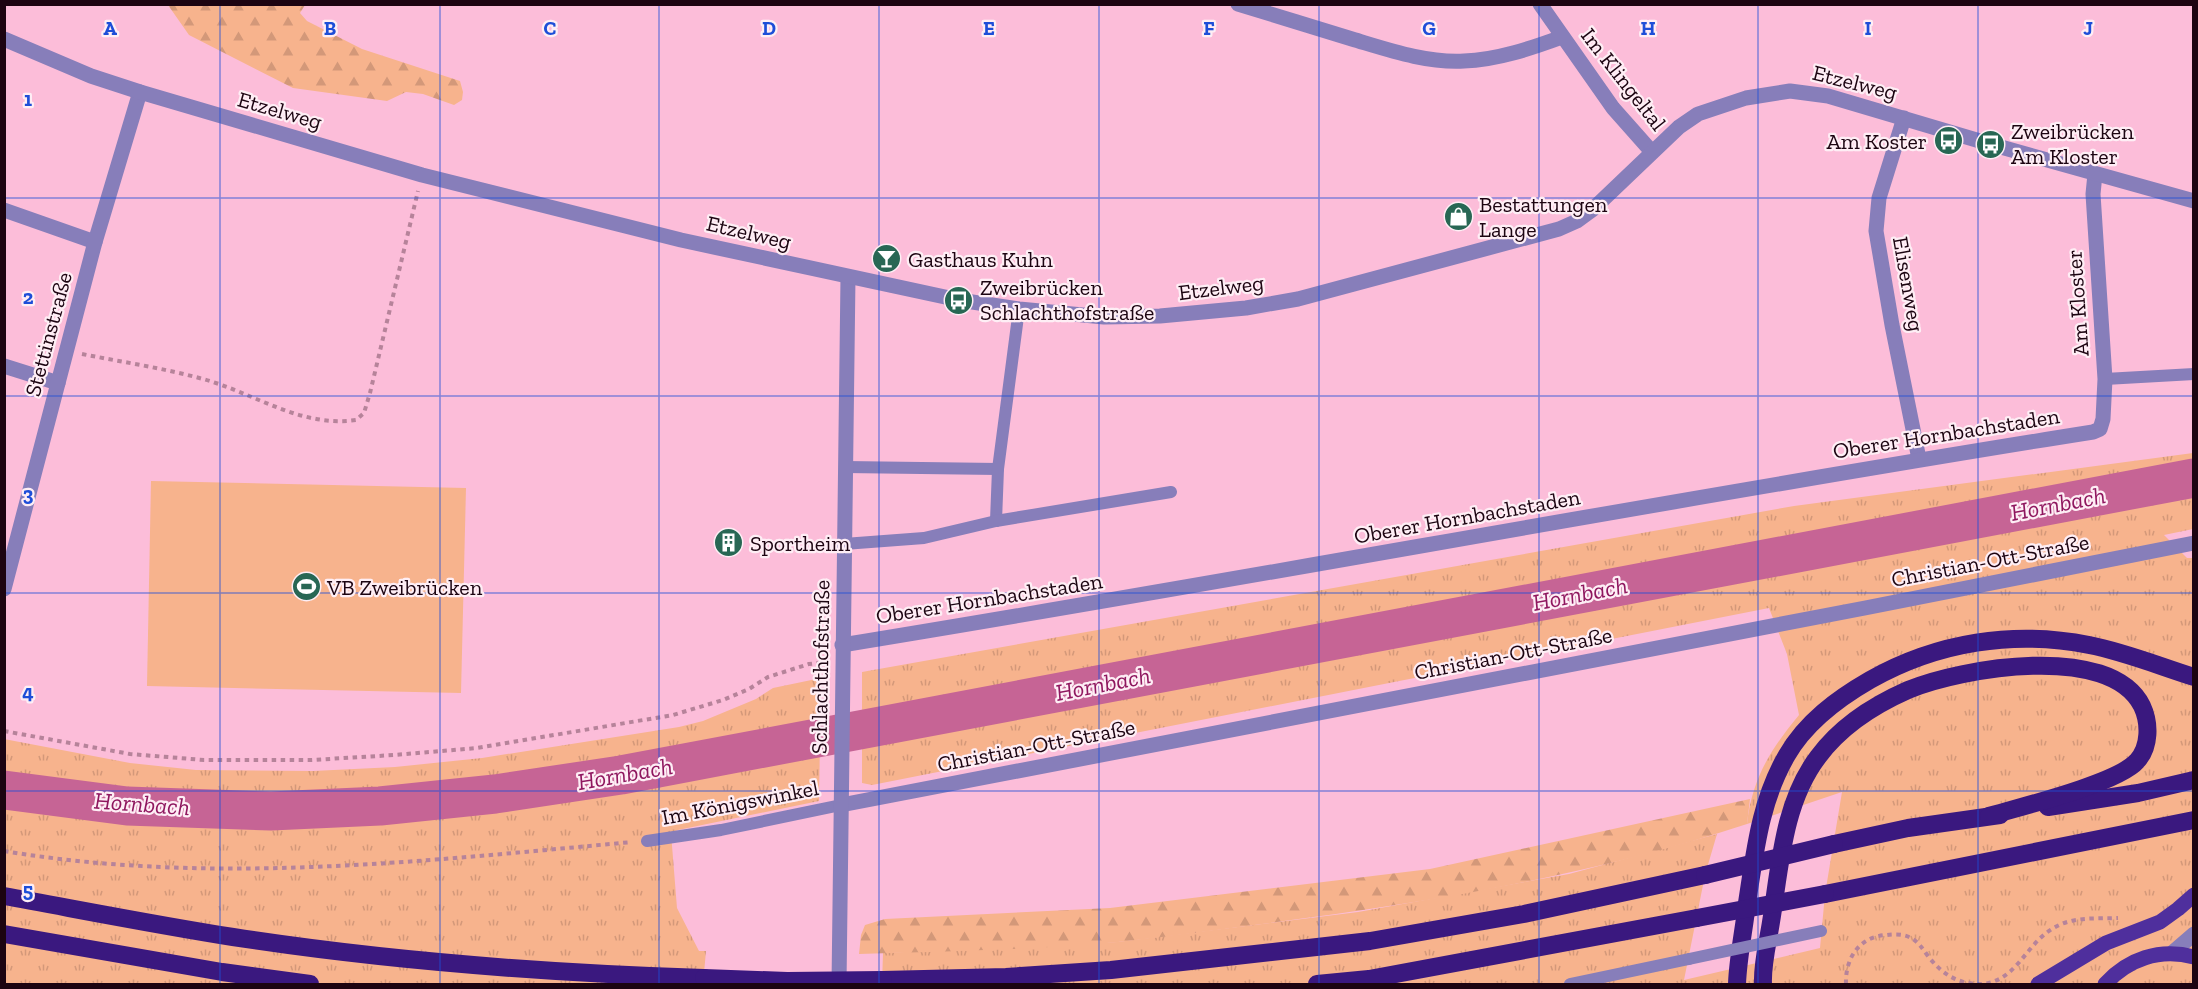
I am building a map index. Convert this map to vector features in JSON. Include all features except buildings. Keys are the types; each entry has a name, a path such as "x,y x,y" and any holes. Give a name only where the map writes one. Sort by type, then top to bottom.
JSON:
{"highway":[{"path":"1737,984 1758,830 1765,803 1787,755 1800,736 1815,720 1857,687 1882,673 1928,653 1973,642 2003,639 2055,640 2089,645 2119,652 2193,677"},
{"path":"1763,984 1785,836 1792,809 1807,774 1817,758 1827,745 1854,721 1892,698 1927,683 2002,667 2075,669 2109,677 2130,689 2142,706 2148,727 2146,743 2137,762 2124,771 2099,782 1989,816"},
{"path":"4,896 233,937 459,963 633,976 787,981 1006,977 1111,970 1370,941 1524,914 1908,828 2138,793 2193,780"},
{"path":"1317,984 1380,977 1697,918 2193,820"},
{"path":"4,934 222,972 310,984"}],"main road":[{"path":"2038,984 2106,943 2160,922 2193,895"},
{"path":"2105,984 2123,967 2153,955 2172,953 2193,957"}],"street":[{"path":"1238,4 1393,51 1448,62 1496,56 1562,37"},
{"name":"Im Klingeltal","path":"1540,4 1613,108 1652,152"},
{"name":"Etzelweg","path":"4,39 91,76 140,92 422,175 637,229 848,277 959,300 1019,309 1104,317 1160,316 1246,308 1298,299 1559,230 1592,210 1679,127 1698,114 1746,98 1770,93 1790,91 1828,96 2193,201"},
{"name":"Stettinstraße","path":"4,589 11,535 58,383 95,242 140,92"},
{"name":"Elisenweg","path":"1904,118 1879,198 1876,231 1919,459"},
{"name":"Am Kloster","path":"2095,174 2093,194 2105,379 2103,419 2100,429"},
{"path":"4,210 95,242"},
{"name":"Schlachthofstraße","path":"839,984 848,277"},
{"path":"4,366 58,383"},
{"name":"Oberer Hornbachstaden","path":"842,660 1128,598 2100,429"},
{"name":"Christian-Ott-Straße","path":"841,805 2193,543"},
{"path":"2172,953 2193,934"}],"lane":[{"path":"996,521 998,469 1019,309"},
{"path":"2105,379 2193,374"},
{"path":"845,467 998,469"},
{"path":"844,544 924,538 996,521 1171,492"},
{"name":"Im Königswinkel","path":"647,841 721,830 841,805"},
{"path":"1570,984 1821,931"}],"path":[{"path":"66,351 203,379 240,391 296,415 319,419 356,420 364,413 370,393 422,175"},
{"path":"4,731 130,754 204,760 312,760 477,748 673,715 723,700 749,689 768,677 809,664 842,660"},
{"path":"4,851 50,859 149,868 244,868 353,866 647,841"},
{"path":"1846,984 1850,958 1857,948 1866,940 1881,935 1907,935 1918,942 1943,973 1966,983 1984,983 2004,977 2014,969 2042,936 2067,921 2087,918 2121,918"}],"green space":[{"path":"168,5 305,5 300,13 307,21 362,49 460,81 463,92 462,100 454,105 423,94 406,92 387,101 293,88 189,35"},
{"path":"2193,453 2193,529 2164,535 2187,558 2193,558 2193,984 882,984 883,953 1117,942 1358,912 1569,874 1717,834 1705,875 1684,980 1820,948 1825,894 1842,792 1747,824 1753,792 1764,765 1799,715 1787,654 1769,608 872,785 862,783 862,672 1794,506"},
{"name":"VB Zweibrücken","path":"151,481 466,488 461,693 147,686"},
{"path":"821,678 819,801 671,833 677,908 699,951 706,951 703,984 5,984 4,739 130,763 196,770 313,771 395,767 482,758 679,727 703,721 756,699 773,688"},
{"path":"1750,799 1747,824 1628,859 1446,897 1323,916 1118,942 1021,949 859,954 861,935 865,925 885,919 1110,908 1430,869"}],"waterway":[{"name":"Hornbach","path":"4,790 127,806 271,811 380,806 495,794 621,775 2194,478"}],"place":[{"name":"Am Koster","path":"1948,141"},
{"name":"Zweibrücken Am Kloster","path":"1990,144"},
{"name":"Bestattungen Lange","path":"1458,217"},
{"name":"Gasthaus Kuhn","path":"887,259"},
{"name":"Zweibrücken Schlachthofstraße","path":"959,300"},
{"name":"Sportheim","path":"729,543"},
{"name":"VB Zweibrücken","path":"306,587"}]}
